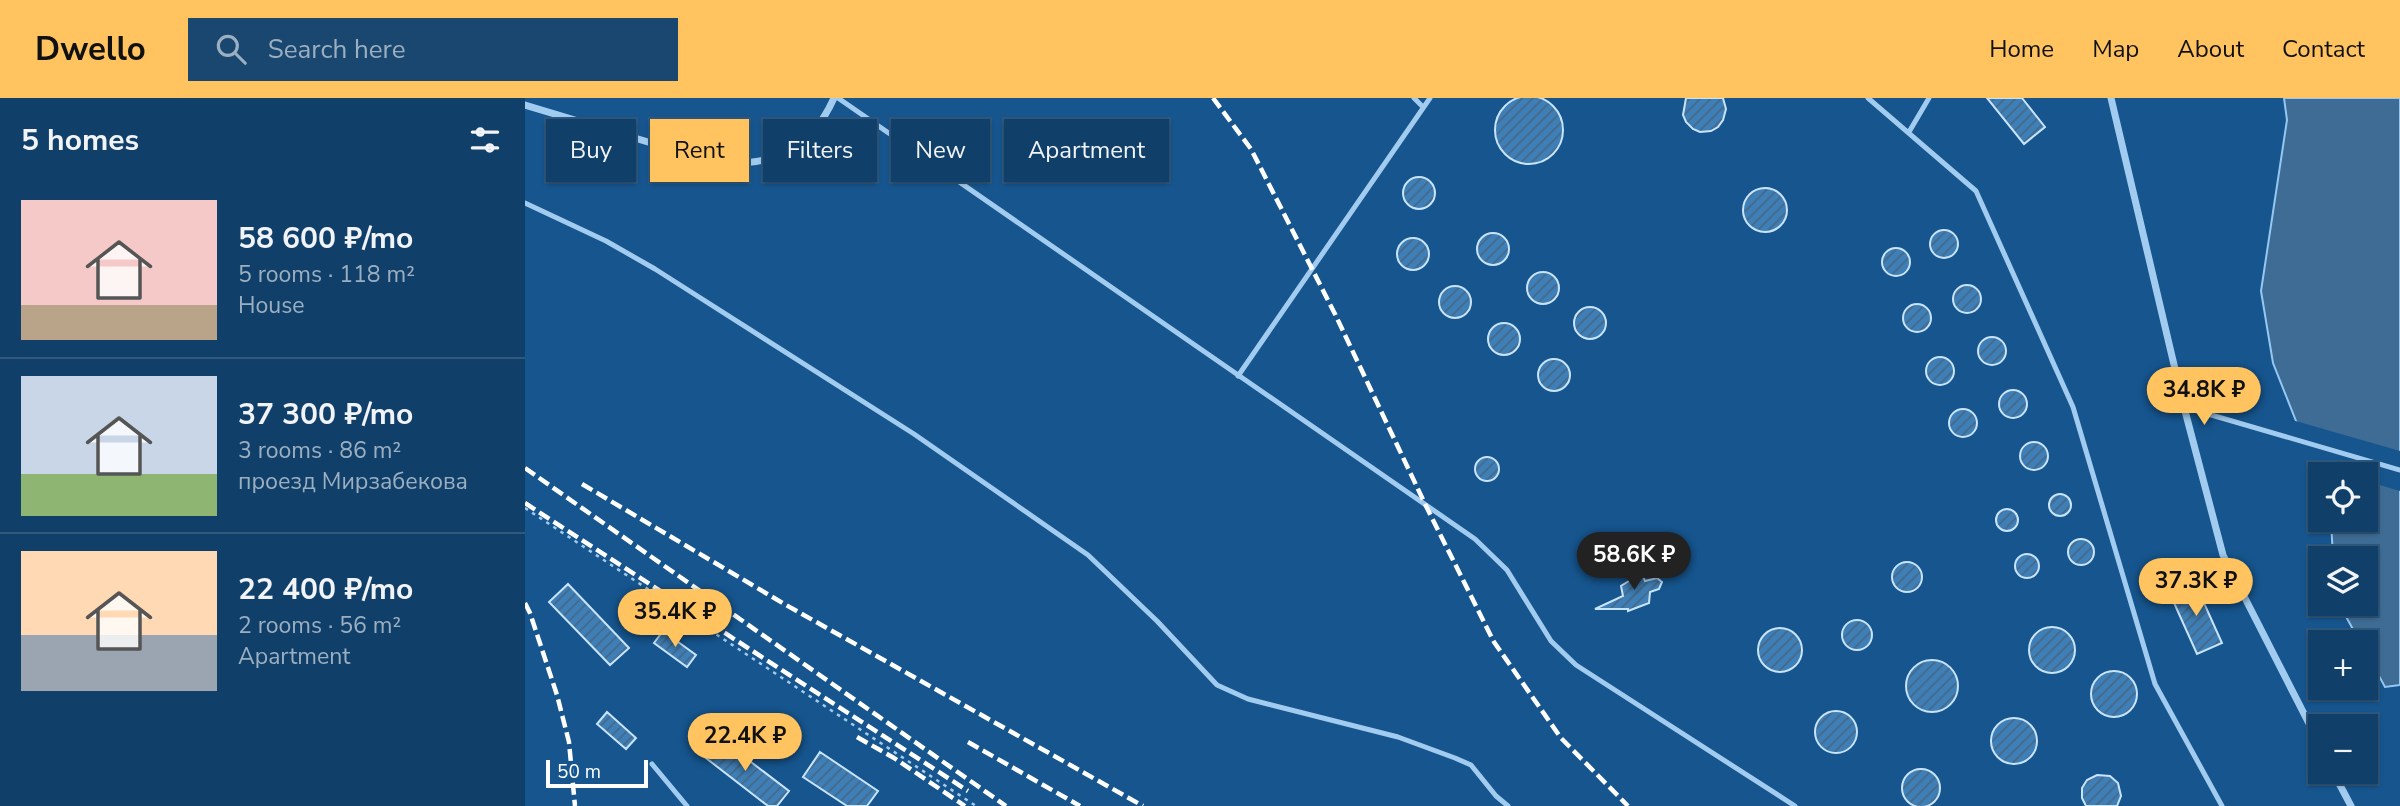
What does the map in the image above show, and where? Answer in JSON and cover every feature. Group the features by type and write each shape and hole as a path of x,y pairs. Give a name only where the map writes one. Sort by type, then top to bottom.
{"street":[{"path":"525,105 717,163 750,164 769,161 808,138 836,98"},
{"path":"2112,98 2184,407 2223,555 2308,722"},
{"path":"2339,784 2351,806"}],"lane":[{"path":"836,98 1475,539 1507,570 1551,641 1576,665 1795,806"},
{"path":"1415,98 1423,107"},
{"path":"1238,376 1430,98"},
{"path":"1868,98 1976,191 2073,407 2155,684 2222,806"},
{"path":"1909,132 1929,98"},
{"path":"525,203 606,241 666,276 914,434 1088,555 1157,621 1217,685 1248,699 1398,737 1455,758 1471,765 1496,796 1508,806"},
{"path":"2184,407 2400,470"},
{"path":"652,764 687,806"}],"path":[{"path":"525,509 976,806"}],"water":[{"path":"2284,98 2400,98 2400,685 2385,687 2378,674 2378,630 2353,630 2346,616 2378,616 2378,546 2332,546 2332,532 2378,532 2378,462 2308,462 2308,466 2296,421 2273,363 2261,291 2287,120"}],"pier":[{"path":"2292,420 2400,451 2400,491 2378,485 2378,462 2304,464"}],"building":[{"path":"1522,96 1536,96 1548,101 1558,111 1563,130 1558,149 1548,159 1536,164 1522,164 1510,159 1500,149 1495,137 1495,123 1500,111 1510,101"},
{"path":"1686,98 1723,98 1726,109 1718,127 1700,132 1693,129 1683,115"},
{"path":"1987,98 2022,98 2045,127 2024,144"},
{"path":"1419,177 1430,182 1435,193 1430,204 1419,209 1408,204 1403,193 1408,182"},
{"path":"1765,188 1780,195 1787,210 1780,225 1765,232 1750,225 1743,210 1750,195"},
{"path":"1944,230 1954,234 1958,244 1954,254 1944,258 1934,254 1930,244 1934,234"},
{"path":"1493,233 1504,238 1509,249 1504,260 1493,265 1482,260 1477,249 1482,238"},
{"path":"1413,238 1424,243 1429,254 1424,265 1413,270 1402,265 1397,254 1402,243"},
{"path":"1896,248 1906,252 1910,262 1906,272 1896,276 1886,272 1882,262 1886,252"},
{"path":"1543,272 1554,277 1559,288 1554,299 1543,304 1532,299 1527,288 1532,277"},
{"path":"1967,285 1977,289 1981,299 1977,309 1967,313 1957,309 1953,299 1957,289"},
{"path":"1455,286 1466,291 1471,302 1466,313 1455,318 1444,313 1439,302 1444,291"},
{"path":"1917,304 1927,308 1931,318 1927,328 1917,332 1907,328 1903,318 1907,308"},
{"path":"1590,307 1601,312 1606,323 1601,334 1590,339 1579,334 1574,323 1579,312"},
{"path":"1504,323 1515,328 1520,339 1515,350 1504,355 1493,350 1488,339 1493,328"},
{"path":"1992,337 2002,341 2006,351 2002,361 1992,365 1982,361 1978,351 1982,341"},
{"path":"1940,357 1950,361 1954,371 1950,381 1940,385 1930,381 1926,371 1930,361"},
{"path":"1554,359 1565,364 1570,375 1565,386 1554,391 1543,386 1538,375 1543,364"},
{"path":"2013,390 2023,394 2027,404 2023,414 2013,418 2003,414 1999,404 2003,394"},
{"path":"1963,409 1973,413 1977,423 1973,433 1963,437 1953,433 1949,423 1953,413"},
{"path":"2034,442 2044,446 2048,456 2044,466 2034,470 2024,466 2020,456 2024,446"},
{"path":"1487,457 1496,460 1499,469 1496,478 1487,481 1478,478 1475,469 1478,460"},
{"path":"2060,494 2068,497 2071,505 2068,513 2060,516 2052,513 2049,505 2052,497"},
{"path":"2007,509 2015,512 2018,520 2015,528 2007,531 1999,528 1996,520 1999,512"},
{"path":"2081,539 2090,543 2094,552 2090,561 2081,565 2072,561 2068,552 2072,543"},
{"path":"2027,554 2035,558 2039,566 2035,574 2027,578 2019,574 2015,566 2019,558"},
{"path":"1907,562 1918,566 1922,577 1918,588 1907,592 1896,588 1892,577 1896,566"},
{"path":"1632,565 1639,565 1645,581 1657,578 1662,582 1659,589 1650,592 1649,603 1628,611 1595,609 1623,596 1621,586 1632,579"},
{"path":"2195,583 2222,643 2197,654 2170,594"},
{"path":"568,584 629,648 610,665 549,602"},
{"path":"1857,620 1868,624 1872,635 1868,646 1857,650 1846,646 1842,635 1846,624"},
{"path":"2052,627 2068,634 2075,650 2068,666 2052,673 2036,666 2029,650 2036,634"},
{"path":"1780,628 1796,634 1802,650 1796,666 1780,672 1764,666 1758,650 1764,634"},
{"path":"663,631 696,655 687,667 654,643"},
{"path":"1932,660 1942,662 1950,668 1956,676 1956,696 1950,704 1942,710 1932,712 1922,710 1914,704 1908,696 1906,686 1908,676 1914,668 1922,662"},
{"path":"2114,671 2130,678 2137,694 2130,710 2114,717 2098,710 2091,694 2098,678"},
{"path":"1836,711 1851,717 1857,732 1851,747 1836,753 1821,747 1815,732 1821,717"},
{"path":"607,712 636,738 626,749 597,724"},
{"path":"2014,718 2030,725 2037,741 2030,757 2014,764 1998,757 1991,741 1998,725"},
{"path":"717,736 789,791 777,806 768,806 702,755"},
{"path":"820,752 878,791 867,806 847,806 803,777"},
{"path":"1921,769 1935,774 1940,788 1935,802 1921,807 1907,802 1902,788 1907,774"},
{"path":"2097,775 2110,776 2118,783 2121,796 2117,806 2086,806 2082,798 2082,788 2087,780"}],"railway":[{"path":"1213,98 1251,149 1335,314 1494,642 1561,738 1628,806"},
{"path":"525,468 1006,806"},
{"path":"582,484 786,605 1143,806"},
{"path":"525,503 968,791"},
{"path":"525,603 557,695 569,742 575,806"},
{"path":"857,737 894,758 965,806"},
{"path":"968,742 1080,806"}]}
